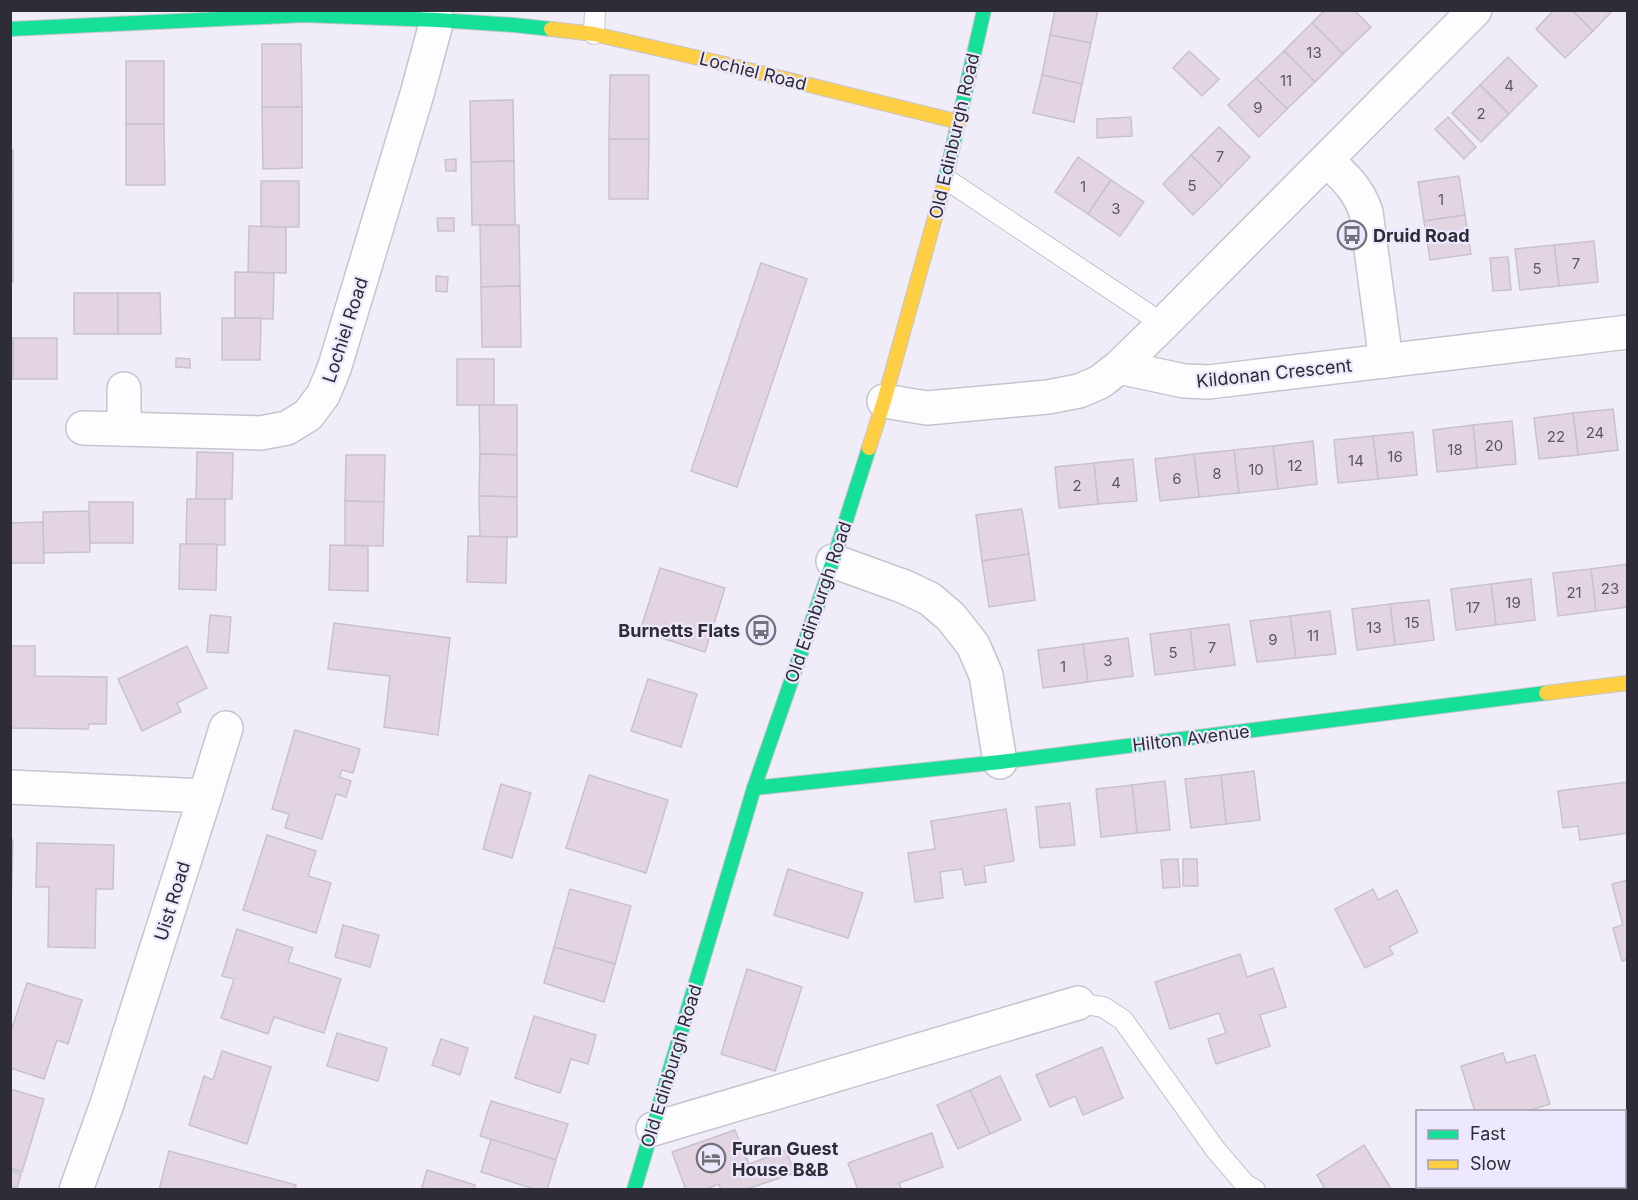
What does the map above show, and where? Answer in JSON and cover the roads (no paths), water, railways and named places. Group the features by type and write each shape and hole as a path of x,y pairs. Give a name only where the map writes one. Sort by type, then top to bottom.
{"street":[{"name":"Old Edinburgh Road","path":"634,1190 754,788 833,561 884,401 946,179 984,10"},
{"path":"884,401 927,408 1048,397 1079,391 1100,382 1119,367 1475,10"},
{"name":"Lochiel Road","path":"10,29 304,13 514,25 594,34 723,63 959,122"},
{"name":"Lochiel Road","path":"83,428 261,433 287,428 308,415 323,394 334,369 397,163 437,20"},
{"path":"1327,160 1350,182 1360,196 1366,212 1386,361"},
{"name":"Kildonan Crescent","path":"1119,367 1184,381 1209,382 1628,332"},
{"path":"123,429 124,389"},
{"path":"833,561 922,595 951,617 973,645 986,675 1000,762"},
{"name":"Hilton Avenue","path":"754,788 1000,762 1628,683"},
{"name":"Uist Road","path":"76,1190 107,1104 226,728"},
{"path":"10,787 205,796"},
{"path":"653,1128 1078,1003"}],"lane":[{"path":"594,34 596,10"},
{"path":"946,179 1162,324"},
{"path":"1078,1003 1103,1007 1123,1020 1215,1149 1245,1184 1255,1190"}],"place":[{"name":"Druid Road","path":"1352,235"},
{"name":"Burnetts Flats","path":"761,630"},
{"name":"Furan Guest House B&B","path":"711,1158"}]}
